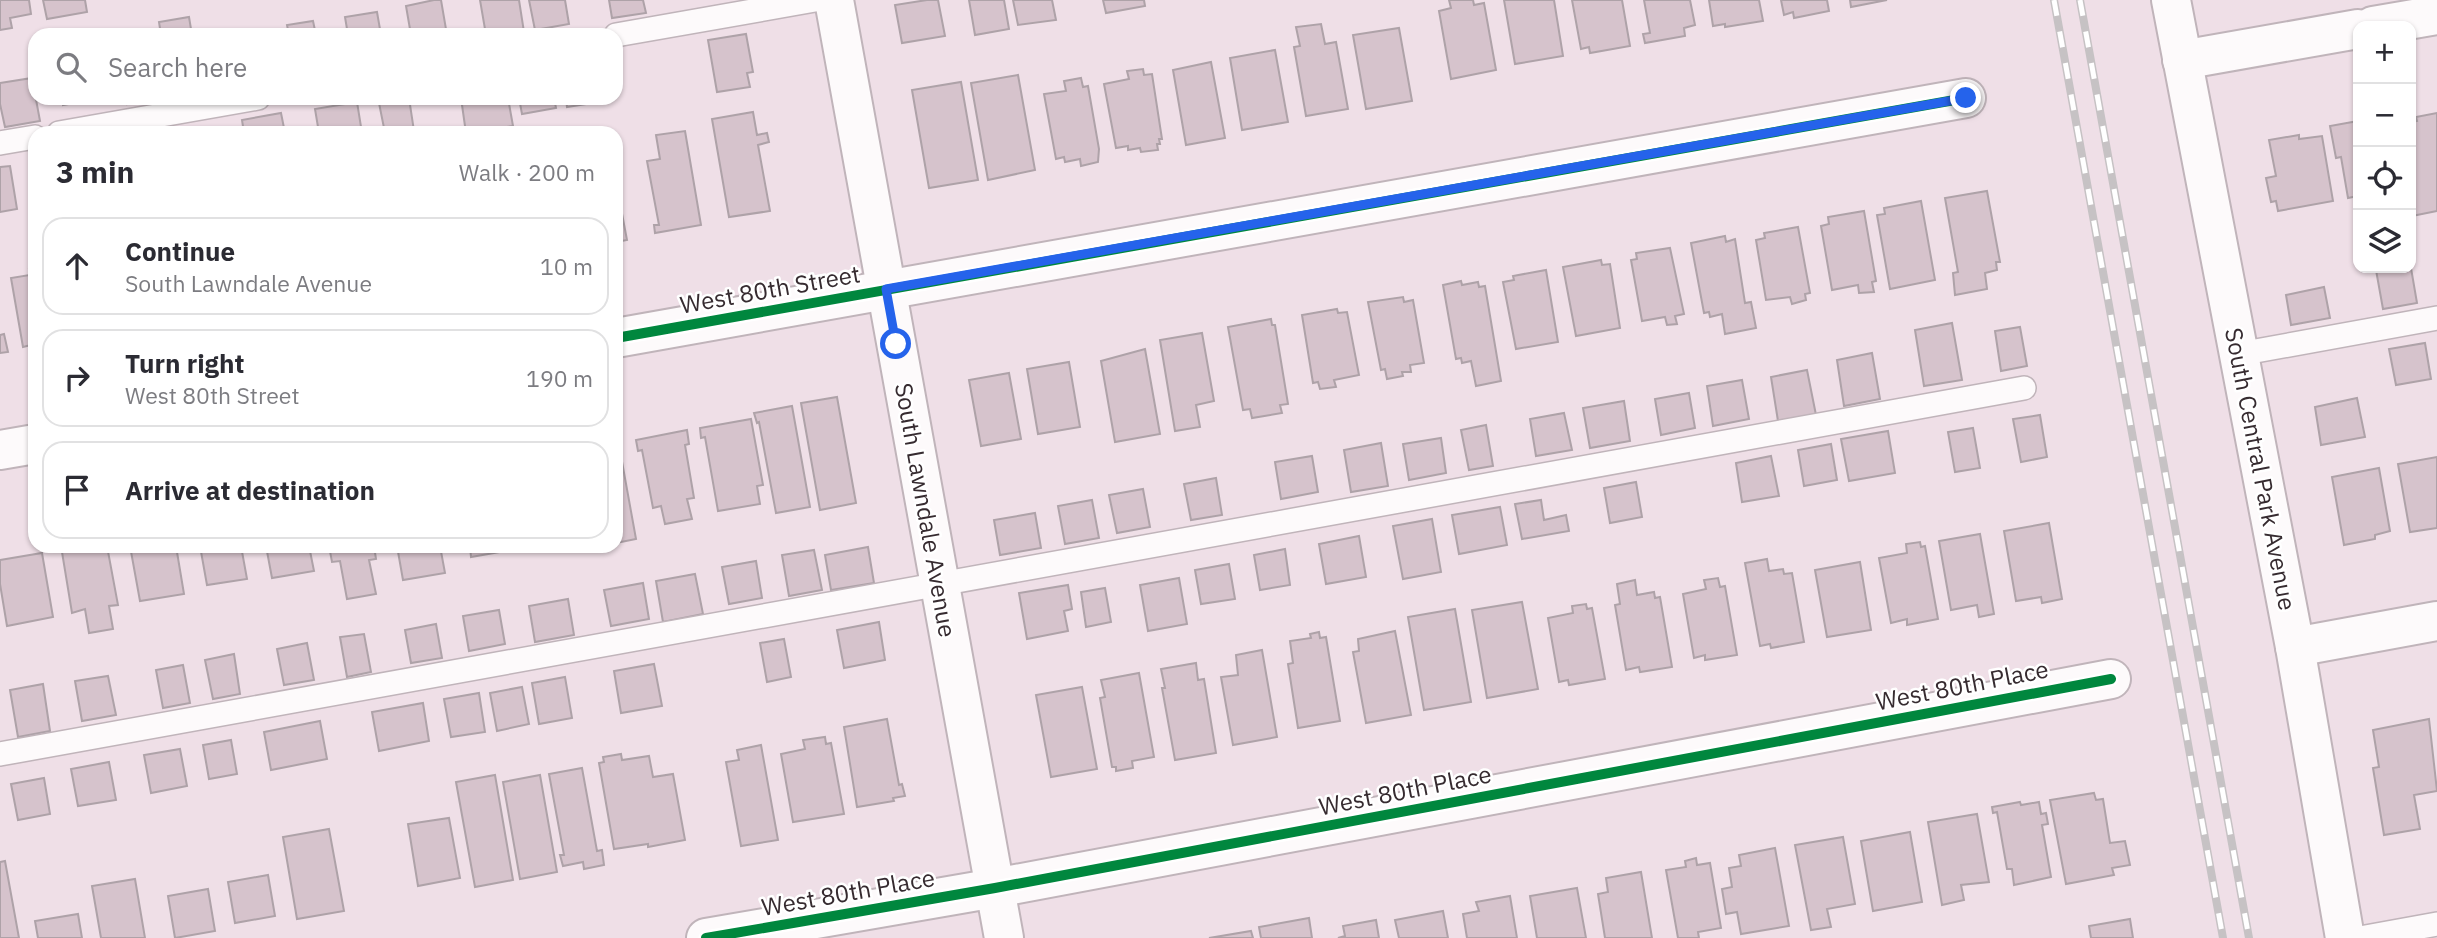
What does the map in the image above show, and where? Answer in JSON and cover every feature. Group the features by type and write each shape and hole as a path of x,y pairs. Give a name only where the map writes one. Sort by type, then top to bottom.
{"street":[{"name":"South Lawndale Avenue","path":"834,0 1004,938"},
{"name":"South Central Park Avenue","path":"2171,0 2295,647 2346,938"},
{"path":"2402,21 2437,15"},
{"path":"2182,60 2353,30"},
{"name":"West 80th Street","path":"623,337 1966,98"},
{"path":"0,450 28,445"},
{"path":"2295,647 2437,621"},
{"name":"West 80th Place","path":"706,938 995,888 2111,679"}],"lane":[{"path":"623,34 815,0"},
{"path":"99,126 218,105"},
{"path":"0,143 28,138"},
{"path":"2239,354 2437,318"},
{"path":"0,754 2024,388"},
{"path":"2360,938 2437,924"}],"building":[{"path":"0,0 29,0 31,14 10,18 12,28 0,30"},
{"path":"43,0 85,0 87,12 47,19"},
{"path":"441,0 446,28 410,28 406,6"},
{"path":"480,0 519,0 523,28 485,28"},
{"path":"529,0 565,0 569,24 535,28"},
{"path":"609,0 643,0 646,13 612,18"},
{"path":"938,0 945,36 902,43 895,5"},
{"path":"969,0 1004,0 1009,29 975,35"},
{"path":"1013,0 1052,0 1056,20 1018,25"},
{"path":"1103,0 1144,0 1145,6 1106,13"},
{"path":"1449,0 1473,0 1474,5 1484,3 1496,70 1451,79 1439,11 1451,8"},
{"path":"1504,0 1554,0 1563,56 1515,64"},
{"path":"1572,0 1622,0 1630,46 1590,53 1589,47 1581,49"},
{"path":"1644,0 1690,0 1695,25 1684,28 1685,36 1645,43 1643,34 1650,33"},
{"path":"1709,0 1759,0 1763,21 1725,27 1725,24 1713,26"},
{"path":"1781,0 1827,0 1829,11 1794,18 1793,12 1784,15"},
{"path":"1850,0 1887,0 1851,7"},
{"path":"377,12 380,28 347,28 345,17"},
{"path":"189,17 191,28 160,28 159,22"},
{"path":"313,21 314,28 288,28 287,25"},
{"path":"1321,24 1325,44 1336,42 1348,109 1306,116 1294,47 1300,46 1296,27"},
{"path":"1399,28 1412,101 1366,109 1353,35"},
{"path":"746,34 753,72 747,73 750,87 717,92 708,40"},
{"path":"1275,50 1288,122 1242,130 1230,58"},
{"path":"1211,62 1225,138 1186,145 1173,70"},
{"path":"1143,69 1144,75 1152,74 1162,139 1159,139 1160,144 1157,144 1158,150 1141,152 1140,148 1128,150 1128,146 1116,148 1104,84 1129,79 1127,71"},
{"path":"1018,75 1035,170 988,180 971,83"},
{"path":"1081,78 1083,87 1088,86 1099,149 1098,162 1081,166 1080,159 1065,162 1064,157 1056,159 1044,94 1066,91 1064,81"},
{"path":"28,79 28,105 37,105 40,121 5,127 0,104 0,83"},
{"path":"961,82 978,180 929,188 912,90"},
{"path":"357,105 361,126 318,126 315,109"},
{"path":"379,105 410,105 413,126 384,126"},
{"path":"462,105 509,105 513,126 465,126"},
{"path":"520,105 555,105 556,108 522,114"},
{"path":"753,112 757,135 767,133 769,142 758,145 770,211 729,217 712,119"},
{"path":"281,113 284,126 243,126 242,120"},
{"path":"2437,113 2437,211 2416,215 2417,121 2416,117"},
{"path":"2353,122 2353,197 2348,198 2341,157 2336,158 2330,126"},
{"path":"685,131 701,225 655,233 654,225 659,225 647,161 660,159 656,135"},
{"path":"2299,135 2299,139 2322,136 2333,201 2278,211 2276,201 2271,202 2266,178 2276,176 2269,140"},
{"path":"10,166 17,209 0,212 0,167"},
{"path":"1987,191 2000,262 1996,262 1997,270 1985,273 1987,289 1955,295 1953,273 1958,272 1945,198"},
{"path":"1921,201 1935,280 1890,289 1877,215 1885,214 1884,208"},
{"path":"1864,211 1876,281 1872,282 1874,292 1859,293 1858,285 1832,290 1821,226 1829,224 1828,217"},
{"path":"623,219 627,240 623,241"},
{"path":"1798,227 1810,293 1805,294 1806,300 1792,304 1790,297 1766,300 1756,240 1765,238 1764,233"},
{"path":"1725,236 1726,242 1735,239 1745,303 1751,302 1756,328 1725,334 1722,314 1710,317 1709,312 1704,313 1691,243"},
{"path":"1670,248 1684,314 1675,316 1677,324 1667,325 1665,317 1642,321 1631,260 1637,259 1636,253"},
{"path":"1601,260 1602,265 1610,264 1620,328 1576,336 1563,267"},
{"path":"1546,270 1558,342 1516,349 1503,282 1514,280 1513,276"},
{"path":"2377,273 2412,273 2417,303 2383,309"},
{"path":"28,275 28,346 23,347 11,278"},
{"path":"1461,281 1462,285 1478,282 1479,287 1485,286 1501,381 1476,386 1471,361 1462,363 1461,358 1456,359 1443,285"},
{"path":"2324,287 2330,318 2291,325 2286,295"},
{"path":"1403,297 1404,302 1413,300 1424,363 1410,365 1411,372 1402,372 1403,376 1387,379 1385,369 1381,370 1368,302"},
{"path":"1337,309 1338,313 1347,312 1359,375 1334,380 1336,387 1320,389 1318,382 1313,383 1302,315"},
{"path":"1271,319 1272,325 1275,325 1288,404 1280,405 1282,413 1252,418 1250,409 1243,410 1228,327"},
{"path":"1952,323 1962,380 1924,386 1915,330"},
{"path":"2020,327 2027,366 2001,371 1995,331"},
{"path":"1202,333 1214,401 1196,405 1200,427 1175,431 1160,340"},
{"path":"4,334 8,352 0,353 0,335"},
{"path":"2425,343 2431,379 2396,385 2389,349"},
{"path":"1145,349 1160,434 1115,442 1101,361"},
{"path":"1872,353 1880,399 1844,406 1837,360"},
{"path":"1069,362 1080,427 1038,434 1027,369"},
{"path":"1807,370 1816,415 1778,421 1771,377"},
{"path":"1009,373 1021,439 981,446 969,380"},
{"path":"1742,380 1749,419 1713,426 1707,386"},
{"path":"1689,393 1695,428 1661,435 1655,399"},
{"path":"837,397 856,503 820,510 801,403"},
{"path":"2357,398 2365,437 2321,445 2315,407"},
{"path":"1624,401 1630,441 1590,448 1583,408"},
{"path":"792,406 810,507 776,513 759,422 757,423 754,413"},
{"path":"1564,413 1572,450 1536,456 1530,419"},
{"path":"2040,415 2047,457 2021,462 2013,419"},
{"path":"751,419 763,485 757,486 760,504 718,511 705,437 701,438 700,428"},
{"path":"1486,425 1493,466 1469,470 1461,430"},
{"path":"1973,428 1980,468 1955,472 1948,432"},
{"path":"687,430 689,444 685,445 694,498 687,499 692,519 665,524 661,506 653,508 642,450 638,451 636,440"},
{"path":"1888,431 1895,473 1849,481 1841,439"},
{"path":"1441,438 1446,473 1409,480 1403,444"},
{"path":"1381,443 1388,486 1351,492 1344,450"},
{"path":"1831,444 1837,480 1804,486 1798,450"},
{"path":"1312,456 1318,492 1281,499 1275,462"},
{"path":"1771,456 1779,496 1742,502 1736,463"},
{"path":"2437,457 2437,528 2410,532 2398,464"},
{"path":"623,467 636,539 623,542"},
{"path":"2379,468 2390,531 2375,535 2375,539 2344,545 2332,477"},
{"path":"1216,478 1222,515 1191,520 1184,484"},
{"path":"1636,482 1642,517 1610,523 1604,488"},
{"path":"1143,489 1150,527 1117,533 1109,495"},
{"path":"1092,500 1099,538 1065,544 1058,506"},
{"path":"1541,500 1544,520 1566,515 1569,531 1522,539 1515,504"},
{"path":"1500,507 1507,545 1459,554 1452,515"},
{"path":"1035,513 1041,548 1000,555 994,520"},
{"path":"1432,519 1441,572 1403,579 1393,526"},
{"path":"2049,523 2062,599 2042,603 2041,597 2016,601 2004,531"},
{"path":"1980,534 1994,614 1979,617 1977,605 1951,610 1939,541"},
{"path":"1359,536 1366,577 1326,584 1319,544"},
{"path":"1920,542 1921,547 1925,546 1938,619 1907,625 1907,619 1891,623 1879,558 1907,553 1906,544"},
{"path":"868,547 874,583 831,590 825,555"},
{"path":"1285,549 1290,585 1260,590 1254,555"},
{"path":"814,550 822,590 789,596 782,555"},
{"path":"42,553 53,617 7,626 0,584 0,560"},
{"path":"62,553 108,553 118,605 109,606 113,629 89,633 85,609 72,613"},
{"path":"131,553 177,553 184,594 140,601"},
{"path":"201,553 242,553 247,579 207,585"},
{"path":"267,553 310,553 314,571 272,578"},
{"path":"330,553 375,553 376,559 369,560 376,594 347,599 340,561 332,562"},
{"path":"398,553 441,553 445,573 403,580"},
{"path":"471,553 494,553 471,557"},
{"path":"1767,559 1769,571 1783,569 1784,574 1792,573 1804,642 1771,648 1770,644 1760,646 1745,563"},
{"path":"756,561 762,598 729,604 722,567"},
{"path":"1860,562 1871,630 1827,637 1815,570"},
{"path":"1229,564 1235,599 1201,604 1195,570"},
{"path":"695,574 703,614 663,622 656,581"},
{"path":"1179,578 1187,624 1148,631 1140,585"},
{"path":"1718,578 1720,587 1725,586 1737,655 1705,660 1705,655 1694,658 1683,594 1706,589 1704,580"},
{"path":"1635,580 1637,595 1654,592 1655,598 1660,597 1672,667 1640,672 1639,667 1626,670 1615,605 1620,604 1617,584"},
{"path":"643,583 649,619 611,626 604,590"},
{"path":"1068,585 1072,609 1064,611 1068,631 1027,639 1019,593"},
{"path":"1105,588 1111,622 1086,627 1081,592"},
{"path":"568,599 574,635 535,642 529,606"},
{"path":"1522,602 1538,689 1487,698 1472,610"},
{"path":"1586,604 1587,609 1592,608 1605,679 1569,685 1568,680 1559,682 1548,618 1573,613 1572,606"},
{"path":"1455,609 1471,702 1424,710 1408,617"},
{"path":"499,610 505,644 469,651 463,616"},
{"path":"879,622 885,660 844,668 837,630"},
{"path":"436,624 442,658 411,663 405,630"},
{"path":"1395,631 1411,715 1366,723 1353,652 1359,651 1358,639"},
{"path":"1319,632 1320,638 1326,637 1340,721 1298,728 1288,664 1293,663 1290,641 1311,638 1310,634"},
{"path":"364,634 371,672 347,677 340,637"},
{"path":"784,639 791,677 767,682 760,643"},
{"path":"307,643 314,680 284,685 277,649"},
{"path":"1262,650 1277,737 1233,745 1221,677 1238,675 1236,655"},
{"path":"234,654 240,694 213,699 205,660"},
{"path":"1196,663 1198,680 1204,679 1216,753 1175,760 1161,669"},
{"path":"654,664 662,706 621,713 614,671"},
{"path":"183,665 190,703 163,708 156,670"},
{"path":"1139,673 1154,757 1132,761 1133,768 1116,771 1116,767 1112,767 1100,698 1105,697 1101,680"},
{"path":"108,676 116,715 82,721 75,681"},
{"path":"565,677 572,718 539,724 532,683"},
{"path":"43,684 50,731 18,737 10,690"},
{"path":"522,687 529,724 497,731 490,693"},
{"path":"1082,687 1097,769 1051,777 1036,695"},
{"path":"479,693 485,732 451,737 444,699"},
{"path":"423,703 429,741 379,751 372,712"},
{"path":"887,719 899,785 902,784 905,796 893,798 894,801 857,807 844,727"},
{"path":"2429,719 2437,791 2414,795 2420,829 2384,835 2373,768 2379,767 2373,730"},
{"path":"320,721 327,759 271,770 264,732"},
{"path":"825,737 826,744 831,743 844,814 793,822 781,754 805,749 803,740"},
{"path":"231,740 237,774 209,779 203,745"},
{"path":"761,745 778,840 741,846 726,762 739,760 737,750"},
{"path":"180,749 187,786 151,793 144,755"},
{"path":"621,754 622,760 649,756 653,777 673,774 685,840 648,847 648,844 614,849 599,763 604,762 603,757"},
{"path":"109,762 116,800 78,806 71,769"},
{"path":"582,768 597,851 602,850 604,865 584,869 583,862 563,866 560,855 564,855 549,774"},
{"path":"495,775 513,880 475,887 456,782"},
{"path":"540,775 557,872 520,879 503,782"},
{"path":"44,778 50,814 18,820 11,784"},
{"path":"2094,793 2096,800 2103,799 2110,843 2125,841 2130,865 2112,868 2114,875 2066,884 2050,800"},
{"path":"2020,802 2021,805 2039,802 2041,814 2046,813 2048,824 2042,825 2051,877 2014,885 2012,869 2007,869 1997,812 1993,813 1992,807"},
{"path":"1977,814 1989,882 1961,885 1964,900 1942,905 1928,822"},
{"path":"449,818 460,878 418,886 408,824"},
{"path":"329,829 344,911 297,919 283,837"},
{"path":"1910,832 1922,902 1873,911 1861,841"},
{"path":"1843,837 1855,904 1827,909 1831,927 1811,930 1795,845"},
{"path":"1775,848 1789,926 1741,934 1737,912 1726,914 1722,889 1732,887 1729,868 1741,866 1739,855"},
{"path":"1696,858 1697,865 1710,863 1721,928 1698,932 1699,938 1678,938 1666,870 1686,867 1685,861"},
{"path":"5,861 19,938 0,938 0,862"},
{"path":"1641,872 1652,938 1605,938 1598,894 1608,892 1606,878"},
{"path":"268,875 275,916 235,923 228,882"},
{"path":"135,879 145,938 101,938 92,886"},
{"path":"1577,888 1586,938 1537,938 1530,896"},
{"path":"208,889 215,931 175,938 168,896"},
{"path":"1510,896 1517,938 1467,938 1463,914 1479,911 1476,902"},
{"path":"1443,911 1448,938 1399,938 1395,920"},
{"path":"78,914 82,938 38,938 35,921"},
{"path":"1309,918 1312,938 1261,938 1259,927"},
{"path":"2130,919 2133,938 2091,938 2089,926"},
{"path":"1376,920 1379,938 1338,938 1345,936 1343,926"},
{"path":"1251,931 1253,938 1209,938"}],"railway":[{"path":"2054,0 2223,938"},
{"path":"2080,0 2249,938"}],"cycle path":[{"path":"623,337 1966,98"},
{"path":"706,938 995,888 2111,679"}],"route":[{"path":"896,344 886,289 1966,98"}]}
